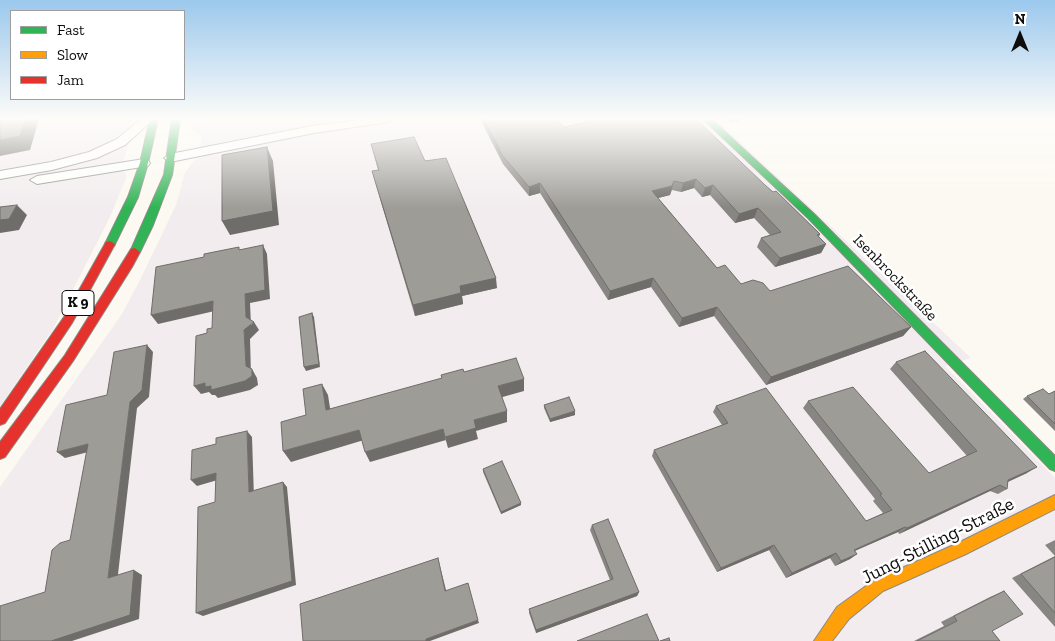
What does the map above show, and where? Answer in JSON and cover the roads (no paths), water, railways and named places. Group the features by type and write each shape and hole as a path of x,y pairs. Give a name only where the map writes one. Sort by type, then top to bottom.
{"main road":[{"name":"K 9","path":"0,453 68,358 127,267 161,194 157,149"},
{"name":"K 9","path":"0,419 44,358 98,268 126,212 162,149"},
{"name":"Isenbrockstraße","path":"739,149 811,216 1055,465"},
{"name":"Jung-Stilling-Straße","path":"822,641 843,614 878,586 961,549 1055,502"}],"street":[{"path":"0,175 52,166 108,149"},
{"path":"0,185 208,149"},
{"path":"52,166 58,168 158,157"}]}
